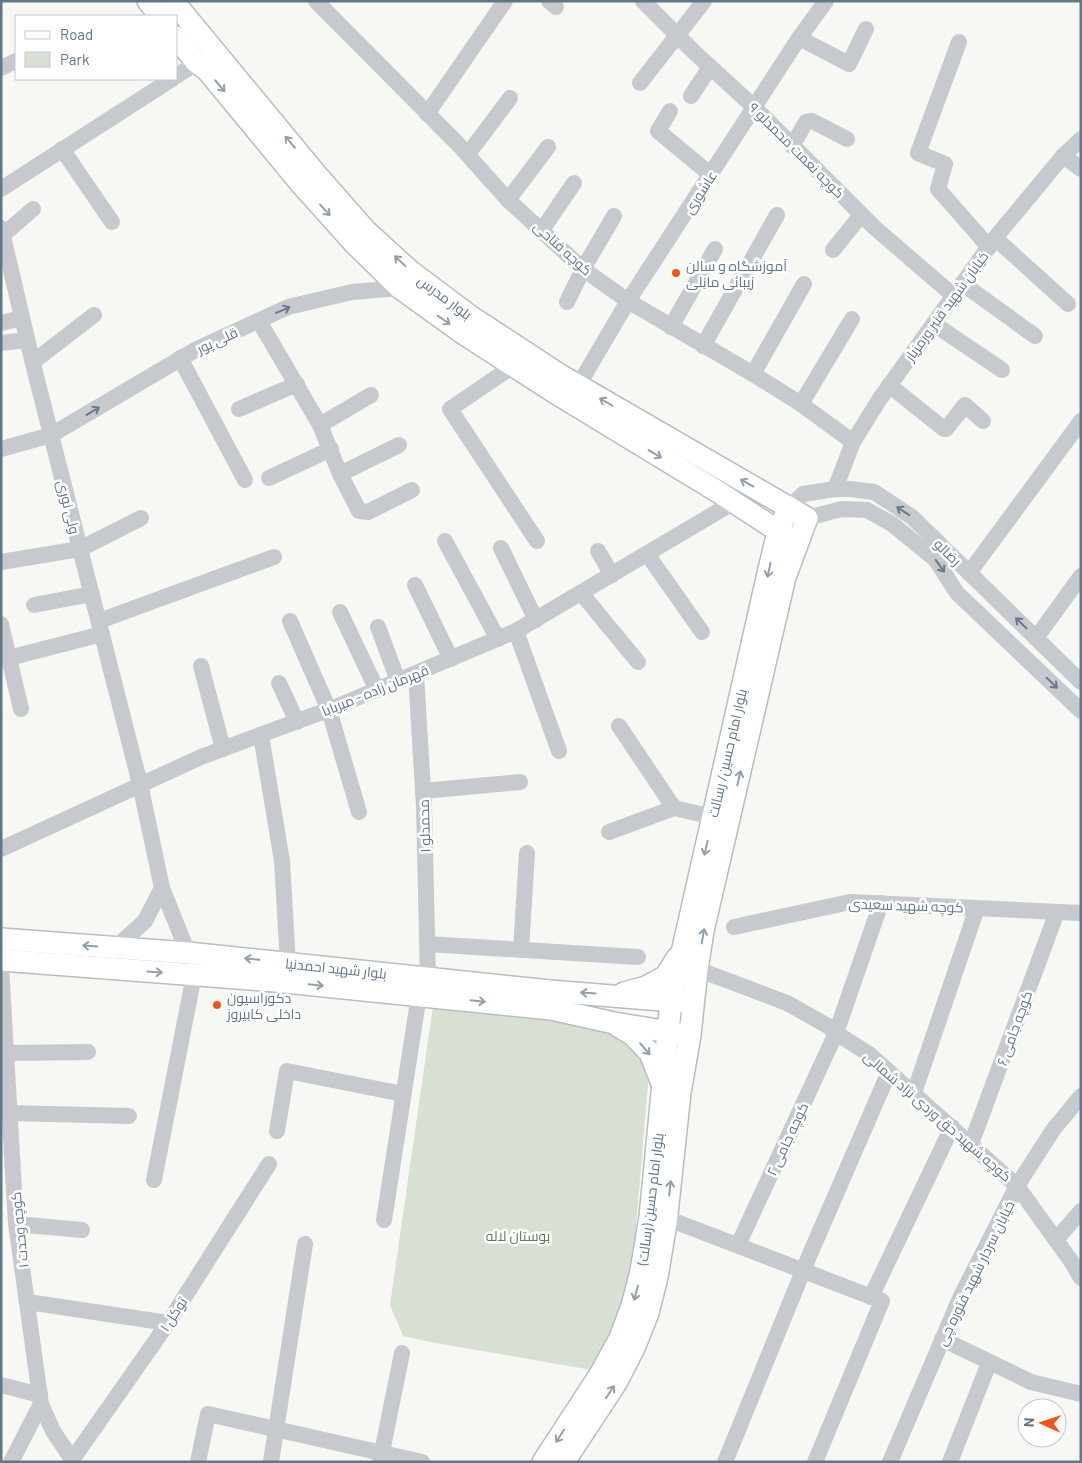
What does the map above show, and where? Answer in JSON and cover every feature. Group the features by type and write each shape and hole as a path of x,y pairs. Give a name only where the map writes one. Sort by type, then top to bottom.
{"main road":[{"path":"148,1 159,15"},
{"name":"بلوار مدرس","path":"173,1 366,231 410,271 470,316 519,359 578,386 808,518"},
{"name":"بلوار مدرس","path":"178,39 197,62 207,70 302,185 354,242 400,288 519,359 778,532 797,542"},
{"name":"بلوار امام حسین/ رسالت","path":"671,1001 768,569 778,532 789,507"},
{"name":"بلوار امام حسین/ رسالت","path":"693,1002 703,931 783,586 797,542 808,518"},
{"name":"بلوار شهید احمدنیا","path":"1,939 188,953 288,963 551,1008 614,1023 690,1035"},
{"path":"615,995 646,987 666,976 681,951"},
{"name":"بلوار شهید احمدنیا","path":"1,960 275,981 550,991 693,1002"},
{"name":"بلوار امام حسین (رسالت)","path":"543,1462 601,1373 620,1338 642,1271 650,1217 671,1001"},
{"name":"بلوار امام حسین (رسالت)","path":"564,1462 616,1383 634,1348 648,1313 657,1277 666,1218 680,1093 690,1035 693,1002"},
{"path":"614,1023 633,1035 650,1053 662,1086"}],"street":[{"path":"427,114 505,1"},
{"name":"کوچه نعمت محمدلو ۹","path":"643,1 754,107 875,228 958,290 1035,336"},
{"path":"640,83 704,1"},
{"name":"عاشوری","path":"578,386 628,301 799,38 826,1"},
{"name":"کوچه فتاحی","path":"324,4 427,114 468,154 508,200 583,269 628,301 801,404 853,442"},
{"path":"799,38 849,64 866,29"},
{"path":"959,42 918,153 946,164 938,189 992,243 1068,304"},
{"path":"1,68 15,61"},
{"path":"178,75 197,62"},
{"path":"691,96 710,67"},
{"path":"1,189 170,80"},
{"path":"468,154 510,98"},
{"path":"670,111 658,131 711,175"},
{"path":"792,146 809,120 847,139"},
{"name":"خیابان شهید قنبر ورمزیار","path":"835,489 853,442 889,385 992,243 1063,156 1081,139"},
{"path":"508,200 548,147"},
{"path":"62,149 112,222"},
{"path":"1063,156 1081,169"},
{"path":"542,230 574,183"},
{"path":"2,231 33,209"},
{"path":"703,346 777,215"},
{"path":"833,250 861,215"},
{"path":"567,302 583,269 614,216"},
{"name":"ولی نوری","path":"2,231 27,340 140,784 162,888 188,953"},
{"path":"671,327 715,249"},
{"path":"753,374 804,284"},
{"name":"قلی پور","path":"1,449 51,435 180,358 288,307 352,292 400,288"},
{"path":"33,362 94,315"},
{"path":"1,323 22,318"},
{"path":"801,404 852,319"},
{"path":"259,321 320,426 340,474 359,511 368,512 412,490"},
{"path":"934,324 1002,370"},
{"path":"1,343 27,340"},
{"path":"180,358 245,480"},
{"path":"519,359 450,409 537,541"},
{"path":"239,409 297,384"},
{"path":"889,385 944,430 965,405 983,421"},
{"path":"320,426 371,395"},
{"path":"970,573 1081,421"},
{"path":"340,474 399,445"},
{"path":"269,478 331,449"},
{"name":"رضالو","path":"789,507 803,494 835,489 874,492 912,517 1036,638 1078,673"},
{"name":"قهرمان زاده - میربابا","path":"1,849 140,784 223,749 329,710 516,632 734,502"},
{"name":"رضالو","path":"808,518 842,509 867,510 892,524 935,559 957,593 1081,711"},
{"path":"1,562 80,549 142,518"},
{"path":"445,541 498,639"},
{"path":"501,548 536,620"},
{"path":"598,551 612,574"},
{"path":"648,554 702,632"},
{"path":"5,659 100,628 274,557"},
{"path":"1036,638 1081,576"},
{"path":"415,585 451,659"},
{"path":"581,593 638,662"},
{"path":"34,605 92,594"},
{"path":"340,612 377,690"},
{"path":"290,621 329,710 358,812"},
{"path":"1,624 5,659 21,709"},
{"path":"378,627 398,681"},
{"path":"516,632 559,751"},
{"path":"201,666 223,749"},
{"name":"محمدلو ۱","path":"384,1220 403,1094 423,987 427,944 423,790 416,674"},
{"path":"280,683 296,722"},
{"path":"619,726 674,808"},
{"path":"261,735 282,861 288,963"},
{"path":"423,790 520,782"},
{"path":"609,832 674,808 713,817"},
{"path":"521,950 527,853"},
{"path":"114,948 145,921 162,888"},
{"name":"کوچه شهید سعیدی","path":"734,927 850,902 1081,913"},
{"name":"کوچه جامی ۲","path":"738,1245 836,1034 881,903"},
{"path":"914,1093 976,908"},
{"name":"کوچه جامی ۶","path":"971,1144 1057,912"},
{"path":"427,944 638,956"},
{"name":"کوچه وحدت ۱","path":"1,966 10,1113 8,1199 16,1224 40,1399 53,1432 73,1461"},
{"name":"کوچه شهید حق وردی نژاد شمالی","path":"697,969 787,1004 828,1026 836,1034 869,1054 1017,1186 1079,1271"},
{"path":"154,1180 194,975"},
{"path":"6,1053 88,1052"},
{"path":"277,1131 287,1071 403,1094"},
{"path":"725,1462 803,1270 889,1072"},
{"name":"خیابان سردار شهید فتوره چی","path":"890,1462 961,1296 1017,1186 1053,1130 1081,1096"},
{"path":"10,1113 129,1116"},
{"path":"871,1297 952,1127"},
{"name":"توکل ۱","path":"73,1461 168,1323 269,1164"},
{"path":"1056,1240 1081,1211"},
{"path":"666,1218 882,1301 815,1462"},
{"path":"16,1224 82,1230"},
{"path":"271,1462 305,1244"},
{"path":"28,1302 168,1323"},
{"path":"942,1339 1031,1382 1081,1394"},
{"path":"381,1457 402,1353"},
{"path":"950,1462 989,1363"},
{"path":"1,1385 40,1399 11,1462"},
{"path":"198,1462 208,1414 276,1429 381,1457 422,1462"}],"green space":[{"name":"بوستان لاله","path":"433,1006 579,1019 599,1027 625,1042 649,1071 633,1262 625,1300 612,1333 592,1370 403,1336 390,1305"}],"place":[{"name":"آموزشگاه و سالن زیبائی مانِلی","path":"676,273"},
{"name":"دکوراسیون داخلی کابیروز","path":"217,1005"}]}
